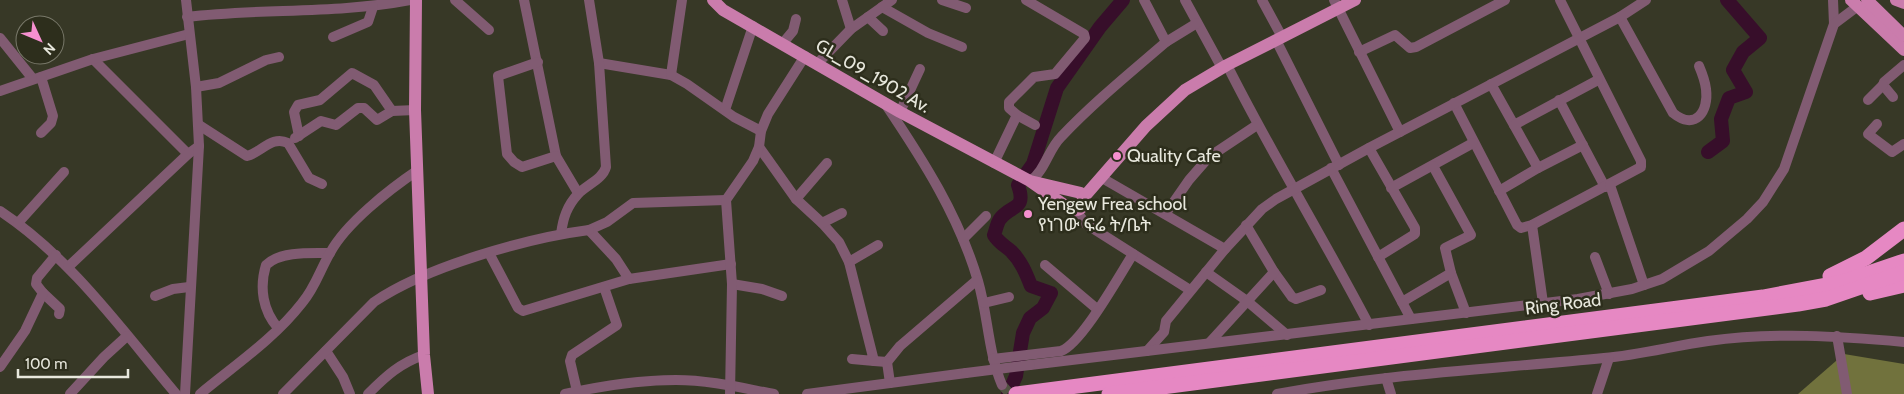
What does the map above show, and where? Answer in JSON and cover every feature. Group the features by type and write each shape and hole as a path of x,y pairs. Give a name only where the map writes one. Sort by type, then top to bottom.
{"highway":[{"path":"1792,290 1854,265 1904,229"},
{"name":"Ring Road","path":"1224,373 1763,297 1842,282 1904,261"},
{"name":"Ring Road","path":"1224,373 1745,312 1826,299 1904,272"},
{"path":"1826,299 1847,298 1904,285"},
{"path":"1016,394 1224,373"},
{"path":"1109,394 1224,373"}],"main road":[{"path":"416,0 415,110 424,355 428,394"},
{"name":"GL_09_1902 Av.","path":"713,0 723,10 818,63 885,104 1025,178"},
{"path":"1079,194 1102,178 1159,113 1185,90 1336,4 1355,0"},
{"path":"1896,0 1904,3"},
{"path":"1861,1 1904,36"},
{"path":"1861,1 1904,50"},
{"path":"1025,178 1079,194 1085,203 1082,209 1072,209 1025,178"}],"street":[{"path":"185,394 188,359 189,287 199,146 196,87 186,0"},
{"path":"187,17 310,4 373,7 410,0"},
{"path":"455,0 489,30"},
{"path":"524,0 556,156 578,193"},
{"path":"561,234 565,212 578,193 606,170 599,63 590,0"},
{"path":"671,75 682,0"},
{"path":"842,0 851,29"},
{"path":"818,63 851,29 892,0"},
{"path":"942,0 966,8"},
{"path":"1026,0 1061,18 1085,36 1054,74 1034,77 1009,102 1009,108 1035,125"},
{"path":"1144,0 1166,42"},
{"path":"1185,0 1332,256 1369,325"},
{"path":"1262,0 1335,167 1378,257 1411,319"},
{"path":"1358,52 1395,35 1410,48 1416,47 1505,0"},
{"path":"1454,103 1517,225 1521,228 1532,225 1638,170 1642,165 1598,80 1560,0"},
{"path":"1148,351 1164,332 1166,321 1190,290 1225,248 1262,209 1293,188 1620,17 1646,0"},
{"path":"806,394 1210,342 1287,335 1543,303 1608,294 1662,279 1710,251 1748,218 1763,202 1784,169 1834,24 1833,0"},
{"path":"1834,24 1861,1"},
{"path":"1336,4 1358,52 1400,132"},
{"path":"333,37 368,22 373,7"},
{"path":"882,7 928,33 962,47"},
{"path":"868,17 883,31"},
{"path":"1620,17 1673,113 1682,121 1690,122 1696,119 1706,103 1706,90 1699,66"},
{"path":"783,43 793,30 796,19"},
{"path":"1025,178 1037,176 1057,141 1081,115 1166,42 1197,23"},
{"path":"725,110 753,26"},
{"path":"0,91 93,59 189,34"},
{"path":"0,38 37,78 53,116 51,123 40,133"},
{"path":"729,390 732,284 726,200 753,161 759,147 761,131 779,95 805,56"},
{"path":"196,87 219,83 266,60 279,57"},
{"path":"93,59 188,154"},
{"path":"538,62 498,76 507,154 522,167 556,156"},
{"path":"599,63 671,75 747,125 761,131"},
{"path":"1868,100 1904,65"},
{"path":"900,112 920,69"},
{"path":"299,136 294,112 298,106 320,100 352,73 374,85 392,111"},
{"path":"1514,125 1598,80"},
{"path":"1491,84 1538,168"},
{"path":"1883,85 1893,97"},
{"path":"1559,100 1607,186 1644,285"},
{"path":"885,104 929,170 963,239 978,280 984,303 993,359 1002,385"},
{"path":"288,143 323,120 336,125 358,108 364,108 377,120 392,111 415,110"},
{"path":"994,163 1017,115"},
{"path":"1877,124 1868,134 1887,150 1892,152 1904,144"},
{"path":"199,125 247,156 274,140 279,139 288,143 309,178 322,184"},
{"path":"1166,213 1188,180 1204,163 1257,125"},
{"path":"1391,188 1473,142"},
{"path":"1499,191 1583,145"},
{"path":"68,267 188,154 199,146"},
{"path":"759,147 796,199 839,242 849,262 874,360"},
{"path":"1369,148 1414,228 1415,234 1378,257"},
{"path":"796,199 826,163"},
{"path":"1433,166 1471,231 1471,235 1467,238 1445,248 1451,273 1466,313"},
{"path":"200,394 278,328 312,290 330,253 340,238 393,187 418,170"},
{"path":"18,223 64,172"},
{"path":"1102,178 1225,248"},
{"path":"283,394 374,302 386,294 421,278 489,253 561,234 589,230 606,222 633,203 643,201 726,200"},
{"path":"1072,209 1086,224 1190,290"},
{"path":"0,211 18,223 68,267 176,394"},
{"path":"822,223 842,213"},
{"path":"963,239 986,216"},
{"path":"1246,225 1274,272 1292,297 1296,299 1321,290"},
{"path":"1532,225 1543,303"},
{"path":"589,230 616,259 629,279"},
{"path":"849,262 878,246"},
{"path":"278,328 266,310 263,296 266,265 271,260 280,257 330,253"},
{"path":"489,253 521,311 629,279 731,264"},
{"path":"993,359 1065,350 1073,344 1133,254"},
{"path":"56,255 35,281 43,293 60,309 59,314"},
{"path":"1595,257 1608,294"},
{"path":"1045,265 1097,309"},
{"path":"1206,272 1247,301 1287,335"},
{"path":"1210,342 1274,272"},
{"path":"1402,302 1451,273"},
{"path":"890,383 887,362 900,346 978,280"},
{"path":"732,284 762,289 782,296"},
{"path":"155,296 173,289 189,287"},
{"path":"577,392 570,361 572,356 617,325 604,287"},
{"path":"0,367 24,331 43,293"},
{"path":"984,303 1009,297"},
{"path":"1164,332 1176,347"},
{"path":"70,394 104,357 127,336"},
{"path":"1837,336 1847,394"},
{"path":"1277,394 1386,378 1609,358 1746,337 1837,336 1904,342"},
{"path":"326,351 343,377 350,394"},
{"path":"368,394 393,370 406,361 424,355"},
{"path":"1597,394 1609,358"},
{"path":"852,359 887,362"},
{"path":"1386,378 1392,394"},
{"path":"565,394 601,386 675,380 729,390 774,394"}],"shaded area":[{"path":"1844,354 1904,364 1904,394 1798,394"}],"waterway":[{"path":"1008,394 1016,376 1023,333 1030,318 1043,308 1051,293 1031,286 1018,259 994,235 1000,219 1016,206 1021,199 1018,185 1033,164 1057,88 1100,27 1123,0"},
{"path":"1708,152 1723,141 1721,119 1729,98 1746,92 1733,70 1743,52 1760,38 1727,0"}],"tunnel":[{"path":"1002,385 1010,394"}],"place":[{"name":"Quality Cafe","path":"1117,156"},
{"name":"Yengew Frea school የነገው ፍሬ ት/ቤት","path":"1028,214"}]}
